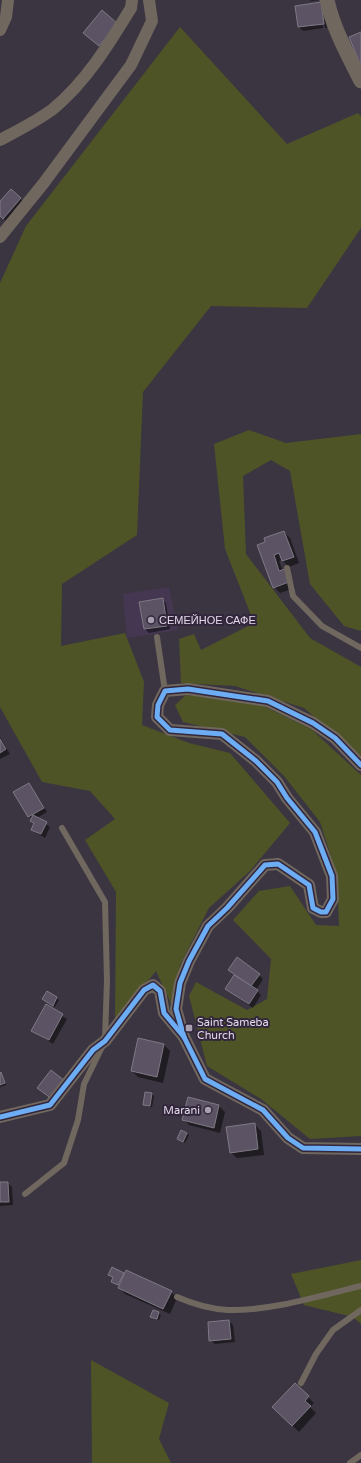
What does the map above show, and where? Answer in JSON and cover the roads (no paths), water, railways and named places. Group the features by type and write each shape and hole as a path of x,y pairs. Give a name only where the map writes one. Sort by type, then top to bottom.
{"street":[{"path":"0,30 6,18 8,0"},
{"path":"0,149 52,109 98,60 131,8 132,0"},
{"path":"0,237 43,184 131,65 152,21 149,0"},
{"path":"327,0 329,11 343,45 361,81"},
{"path":"0,140 52,109"},
{"path":"361,765 335,738 313,723 268,701 188,689 165,691 158,705 158,717 170,730 222,734 256,761 277,782 287,798 315,832 332,876 333,899 326,912 321,912 313,908 309,885 278,864 265,865 227,908 208,926 180,982 176,1009 184,1037 205,1079 263,1110 288,1138 303,1148 361,1149"},
{"path":"0,1117 50,1105 93,1050 105,1041 144,990 152,985 160,991 164,1013 184,1037"}],"lane":[{"path":"287,568 293,596 322,626 361,648"},
{"path":"157,637 165,691"},
{"path":"25,1194 64,1163 78,1120 84,1084 105,1041 108,980 105,902 62,828"},
{"path":"177,1297 197,1305 228,1310 275,1306 361,1286"},
{"path":"301,1383 316,1354 333,1330 361,1310"},
{"path":"350,1463 361,1455"}],"place":[{"name":"СЕМЕЙНОЕ САФЕ","path":"151,620"},
{"name":"Saint Sameba Church","path":"189,1028"},
{"name":"Marani","path":"208,1110"}]}
